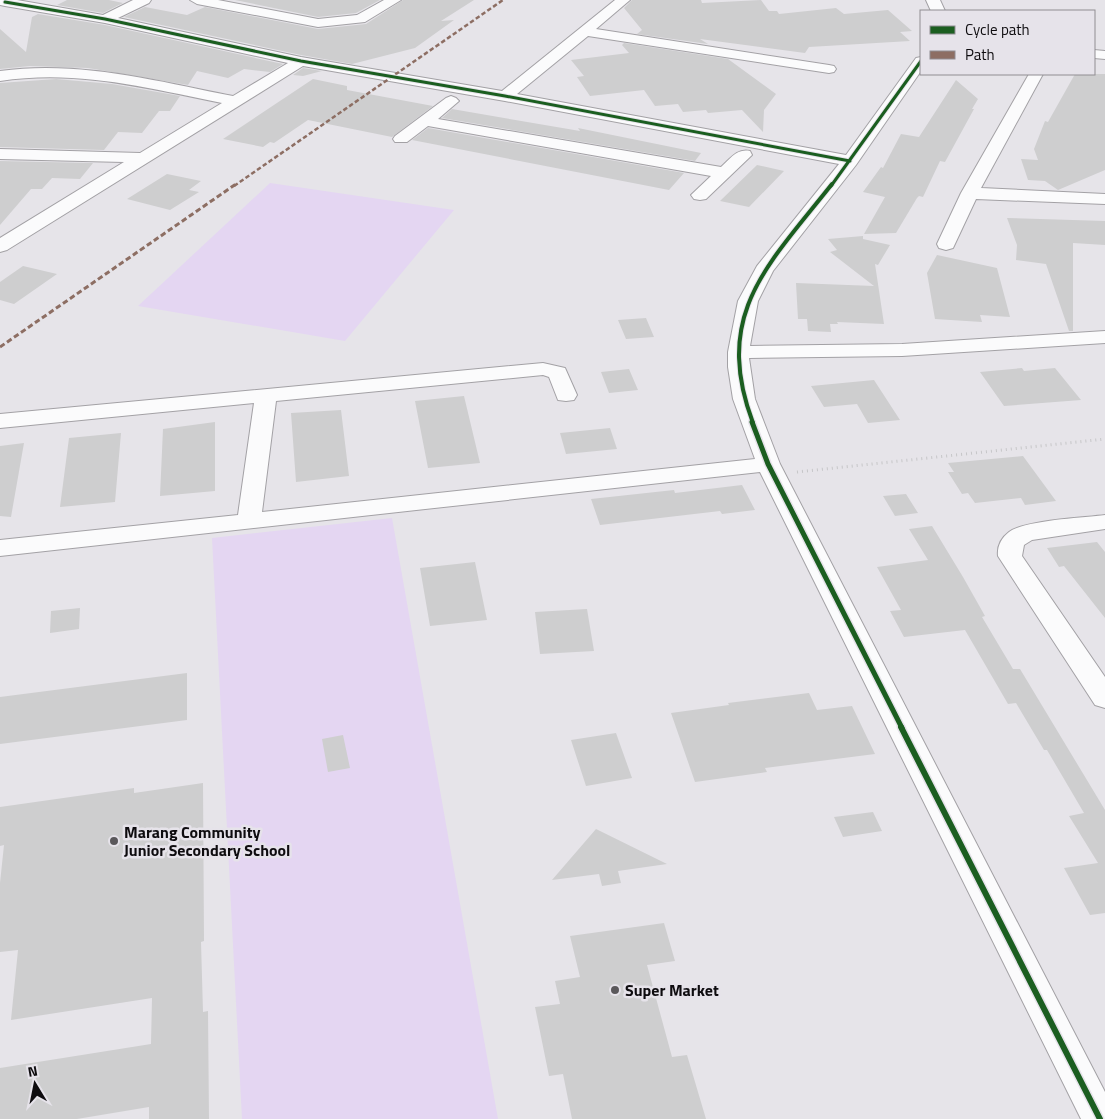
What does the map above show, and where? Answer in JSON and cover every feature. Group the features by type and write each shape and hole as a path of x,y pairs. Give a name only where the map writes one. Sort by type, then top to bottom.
{"street":[{"path":"105,20 144,0"},
{"path":"197,0 318,23 360,19 394,0"},
{"path":"505,96 623,0"},
{"path":"5,2 105,20 301,60 639,120 850,161"},
{"path":"583,31 829,69"},
{"path":"0,246 301,60"},
{"path":"920,62 850,161 764,270 748,301 738,352 744,399 771,469 1100,1119"},
{"path":"0,76 49,72 90,74 235,101"},
{"path":"946,244 970,193 1035,75"},
{"path":"401,138 452,101"},
{"path":"611,154 639,120"},
{"path":"424,121 725,173"},
{"path":"0,154 143,158"},
{"path":"700,195 744,154"},
{"path":"970,193 1105,199"},
{"path":"738,352 902,350 1105,337"},
{"path":"0,421 543,368 558,372 566,395"},
{"path":"249,520 266,396"},
{"path":"0,548 249,520 771,469"},
{"path":"1105,522 1026,533 1014,539 1010,547 1010,556 1105,698"}],"path":[{"path":"771,469 1105,439"}],"shaded area":[{"path":"270,183 454,210 345,341 138,306"},
{"path":"392,518 498,1119 242,1119 212,538"}],"building":[{"path":"67,0 109,0 123,3 103,13 57,5"},
{"path":"235,0 380,0 356,13 318,17"},
{"path":"403,0 474,0 441,21 454,20 415,48 352,64 124,17 145,7 187,15 205,7 318,29 366,24"},
{"path":"632,0 701,0 702,3 761,0 769,11 777,11 779,14 836,8 844,14 888,10 912,31 900,32 910,41 809,47 805,53 700,39 708,44 637,34 642,30 624,8"},
{"path":"38,14 105,25 283,64 270,72 244,69 228,78 197,71 188,85 88,68 30,66 0,69 0,29 26,52 32,17"},
{"path":"624,43 728,59 776,94 764,110 763,132 742,110 708,113 706,110 683,112 678,104 655,106 644,90 590,96 577,77 584,76 571,60 629,53 622,45"},
{"path":"303,68 322,71 303,76 293,75"},
{"path":"1105,74 1105,170 1058,190 1045,181 1028,180 1021,159 1038,160 1034,149 1045,121 1048,122 1074,75"},
{"path":"56,79 112,84 180,96 170,111 159,111 142,133 118,132 104,150 0,147 0,83"},
{"path":"313,79 347,86 347,90 433,106 392,137 308,120 274,143 270,142 263,147 223,139"},
{"path":"956,80 978,99 945,162 940,161 923,197 919,196 917,198 896,233 864,234 885,197 863,192 881,167 883,168 901,134 919,137"},
{"path":"452,109 580,131 578,128 701,153 695,161 442,118"},
{"path":"428,128 684,173 669,190 412,140"},
{"path":"0,161 93,163 80,179 52,178 42,189 31,189 0,225"},
{"path":"757,165 784,171 749,207 720,201"},
{"path":"167,174 201,181 189,190 199,192 170,210 127,199"},
{"path":"1007,218 1105,221 1105,245 1073,243 1073,331 1069,331 1046,264 1016,260 1017,245"},
{"path":"863,236 863,239 890,245 878,265 875,264 884,324 837,322 838,324 830,324 831,332 808,331 807,319 798,319 796,283 874,286 830,252 837,250 828,239"},
{"path":"937,255 997,268 1010,317 980,315 982,322 935,319 927,273"},
{"path":"23,266 57,274 14,304 0,300 0,282"},
{"path":"646,318 654,337 626,339 618,320"},
{"path":"1022,368 1024,371 1055,368 1081,400 1004,406 980,372"},
{"path":"629,369 638,390 609,393 601,372"},
{"path":"874,380 900,420 868,423 857,404 824,407 811,386"},
{"path":"464,396 480,463 428,468 415,401"},
{"path":"341,410 349,476 296,482 291,413"},
{"path":"215,422 215,491 160,496 163,429"},
{"path":"610,428 617,449 566,454 560,433"},
{"path":"121,433 115,502 60,507 69,438"},
{"path":"24,443 11,517 0,516 0,446"},
{"path":"1023,456 1056,501 1025,505 1021,498 975,503 968,493 962,494 948,472 954,472 948,463"},
{"path":"742,485 755,510 722,514 720,511 600,525 591,499 674,490 675,493"},
{"path":"906,494 918,513 895,516 883,496"},
{"path":"932,526 963,577 985,616 982,617 1013,669 1020,669 1105,810 1105,913 1090,915 1064,868 1098,863 1069,816 1084,813 1047,750 1044,750 1016,703 1008,704 965,630 904,637 890,611 901,610 877,567 928,560 909,529"},
{"path":"1097,542 1105,552 1105,618 1064,566 1059,567 1047,548"},
{"path":"475,562 487,620 430,626 420,568"},
{"path":"80,608 79,629 50,633 51,611"},
{"path":"587,609 594,651 540,654 535,612"},
{"path":"187,673 187,720 0,744 0,697"},
{"path":"809,693 817,710 852,706 875,754 765,768 767,772 695,782 671,713 729,705 728,703"},
{"path":"616,733 632,778 586,786 571,740"},
{"path":"343,735 350,768 328,772 322,739"},
{"path":"203,783 204,941 201,942 203,1012 208,1011 209,1119 149,1119 149,1107 77,1119 0,1119 0,1068 151,1044 152,998 11,1020 18,950 0,952 0,883 4,845 0,846 0,807 134,788 134,793"},
{"path":"873,812 882,831 843,837 834,817"},
{"path":"596,829 667,864 618,871 621,883 602,886 599,874 552,880"},
{"path":"664,923 675,961 647,965 672,1057 687,1055 706,1119 572,1119 563,1074 549,1076 535,1007 560,1004 555,981 580,977 570,936"}],"marked path":[{"path":"0,347 503,0"}],"cycle path":[{"path":"5,2 105,19 301,61 505,96 850,161"},
{"path":"920,62 850,161 764,270 748,301 738,352 744,399 768,464 1100,1119"}],"place":[{"name":"Marang Community Junior Secondary School","path":"114,841"},
{"name":"Super Market","path":"615,990"}]}
